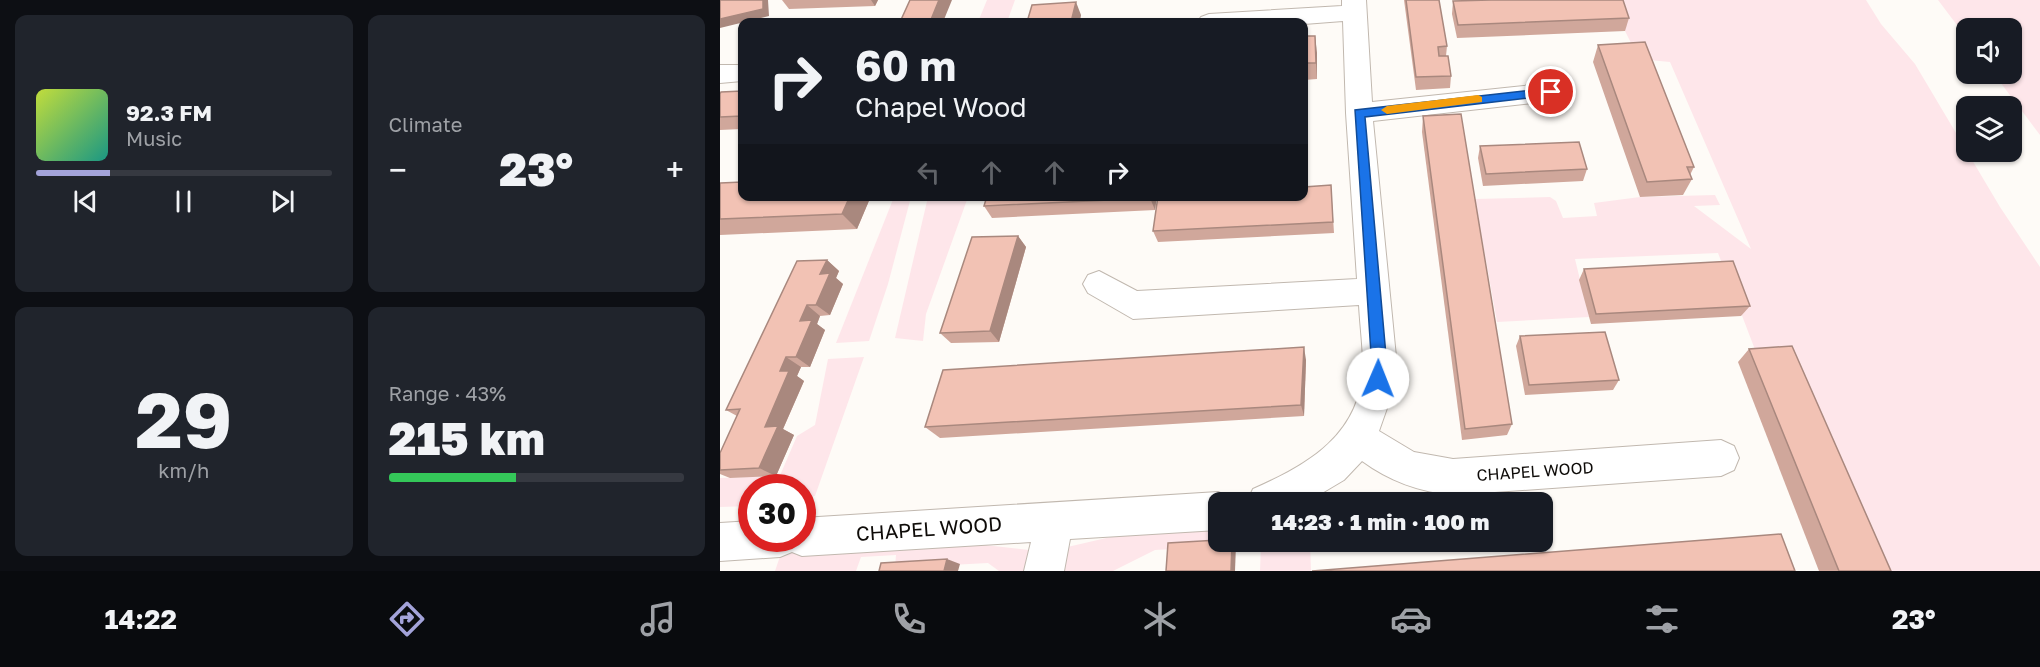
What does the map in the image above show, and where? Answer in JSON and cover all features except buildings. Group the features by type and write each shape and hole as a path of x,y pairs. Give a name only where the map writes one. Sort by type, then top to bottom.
{"street":[{"path":"1245,18 1354,6 1359,113 1367,181 1372,291 1380,367 1372,410 1359,437 1337,463 1315,479 1287,492"},
{"path":"720,74 738,73"},
{"path":"1359,113 1551,92"},
{"path":"1099,284 1133,305 1372,291"},
{"name":"CHAPEL WOOD","path":"1359,437 1380,454 1427,476 1453,477 1721,458"},
{"name":"CHAPEL WOOD","path":"816,536 1208,512"},
{"path":"1044,571 1055,521"},
{"path":"720,542 738,541"}],"shaded area":[{"path":"987,0 1015,0 1008,18 980,18"},
{"path":"1617,0 1866,0 1881,24 1915,64 1956,133 1956,162 1973,162 2040,267 2040,571 1869,571 1759,360 1718,253 1575,259 1589,317 1497,322 1475,199 1550,197 1556,201 1563,218 1597,216 1594,203 1640,197 1715,195 1720,205 1694,206 1751,249 1670,62 1639,59 1625,31"},
{"path":"1938,0 2040,0 2040,135 2022,111 2022,96 2011,96 2002,84 2022,84 2022,18 1956,18 1956,24"},
{"path":"892,201 910,201 888,284 869,341 836,343"},
{"path":"927,201 967,201 926,314 923,341 895,338"},
{"path":"864,357 816,493 816,474 781,474 797,436 815,425 828,359"},
{"path":"738,477 738,506 720,507 720,478"},
{"path":"1208,514 1208,547 1155,550 1113,571 999,571 988,563 895,568 896,555 861,557 856,571 775,571 782,552 816,552 816,536 870,532 1046,552"},
{"path":"1261,552 1310,552 1311,571 1260,571"}],"slow traffic":[{"path":"1387,110 1478,99"}],"route":[{"path":"1378,379 1380,367 1372,291 1367,181 1359,113 1551,92"}]}
